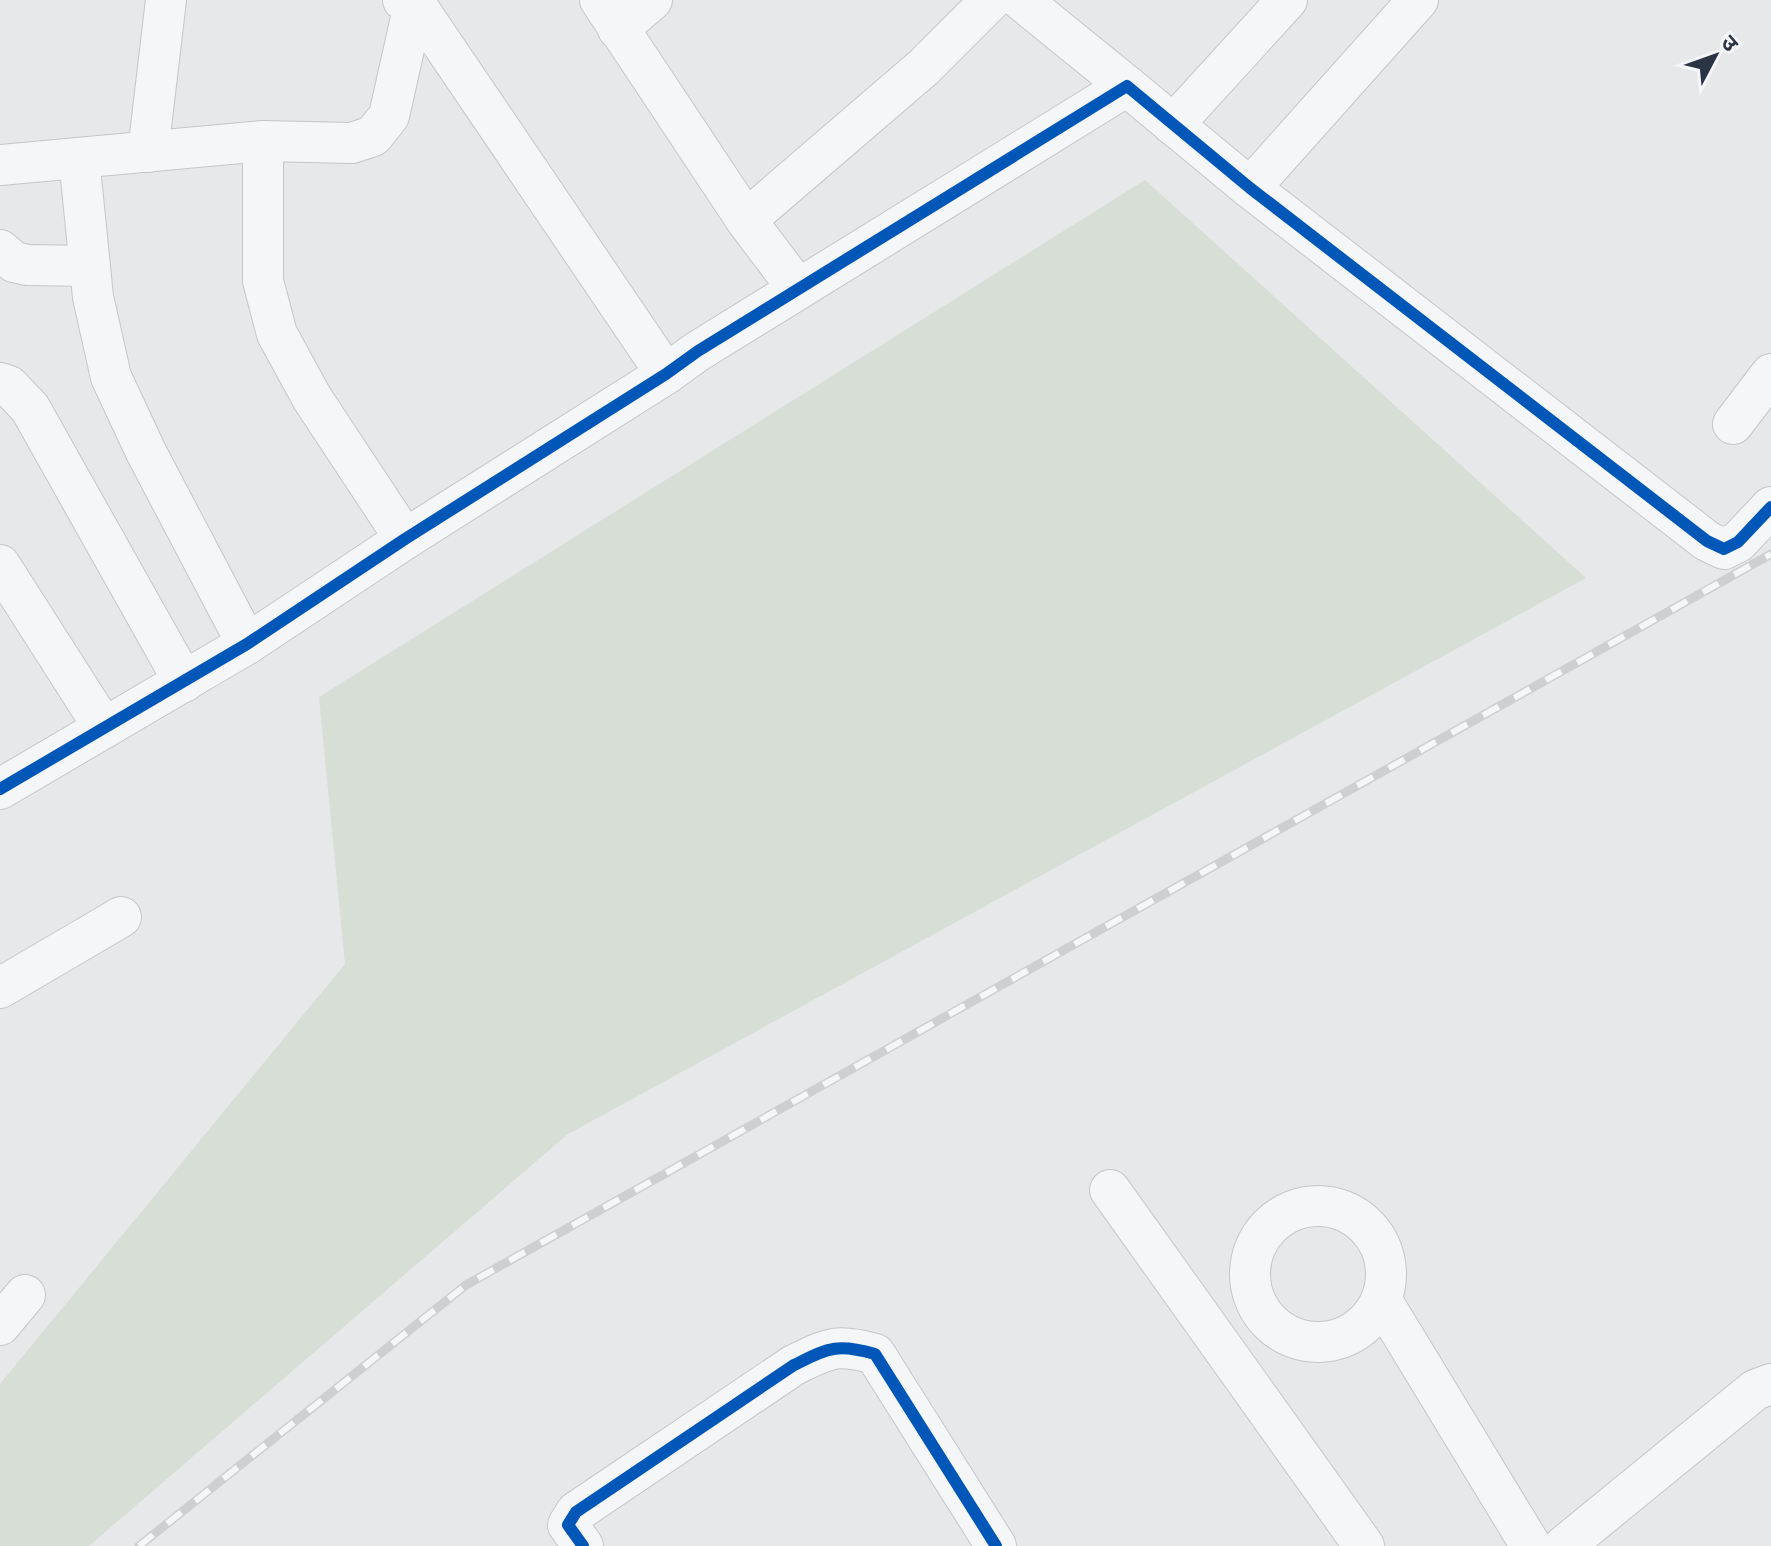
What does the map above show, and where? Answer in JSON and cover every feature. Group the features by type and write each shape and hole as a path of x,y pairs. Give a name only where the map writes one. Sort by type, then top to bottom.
{"street":[{"path":"148,152 166,0"},
{"path":"652,0 609,15 746,220 798,289"},
{"path":"746,220 924,67 991,0"},
{"path":"1021,0 1250,188 1707,541 1724,549 1738,542 1771,507"},
{"path":"1173,125 1287,0"},
{"path":"1250,188 1418,0"},
{"path":"0,165 263,141 352,143 373,136 389,116 411,1"},
{"path":"411,1 666,374"},
{"path":"0,789 247,644 698,351 1127,86"},
{"path":"263,141 263,281 277,334 312,398 405,539"},
{"path":"79,158 93,297 111,377 146,452 247,644"},
{"path":"0,250 14,262 27,265 90,266"},
{"path":"1733,424 1771,374"},
{"path":"0,383 9,386 30,408 184,682"},
{"path":"0,565 104,728"},
{"path":"0,988 121,917"},
{"path":"1110,1190 1364,1546"},
{"path":"1382,1301 1531,1546"},
{"path":"583,1546 568,1525 576,1512 794,1365 828,1349 848,1346 875,1354 996,1546"},
{"path":"1564,1546 1755,1390 1771,1384"}],"shaded area":[{"path":"1145,180 1586,578 568,1134 89,1546 0,1546 0,1384 345,964 319,697"}],"railway":[{"path":"139,1546 466,1285 1771,554"}],"cycle path":[{"path":"0,789 247,644 698,351 1127,86 1250,188 1707,541 1724,549 1738,542 1771,507"},
{"path":"583,1546 568,1525 576,1512 794,1365 825,1351 841,1348 875,1354 996,1546"}]}
